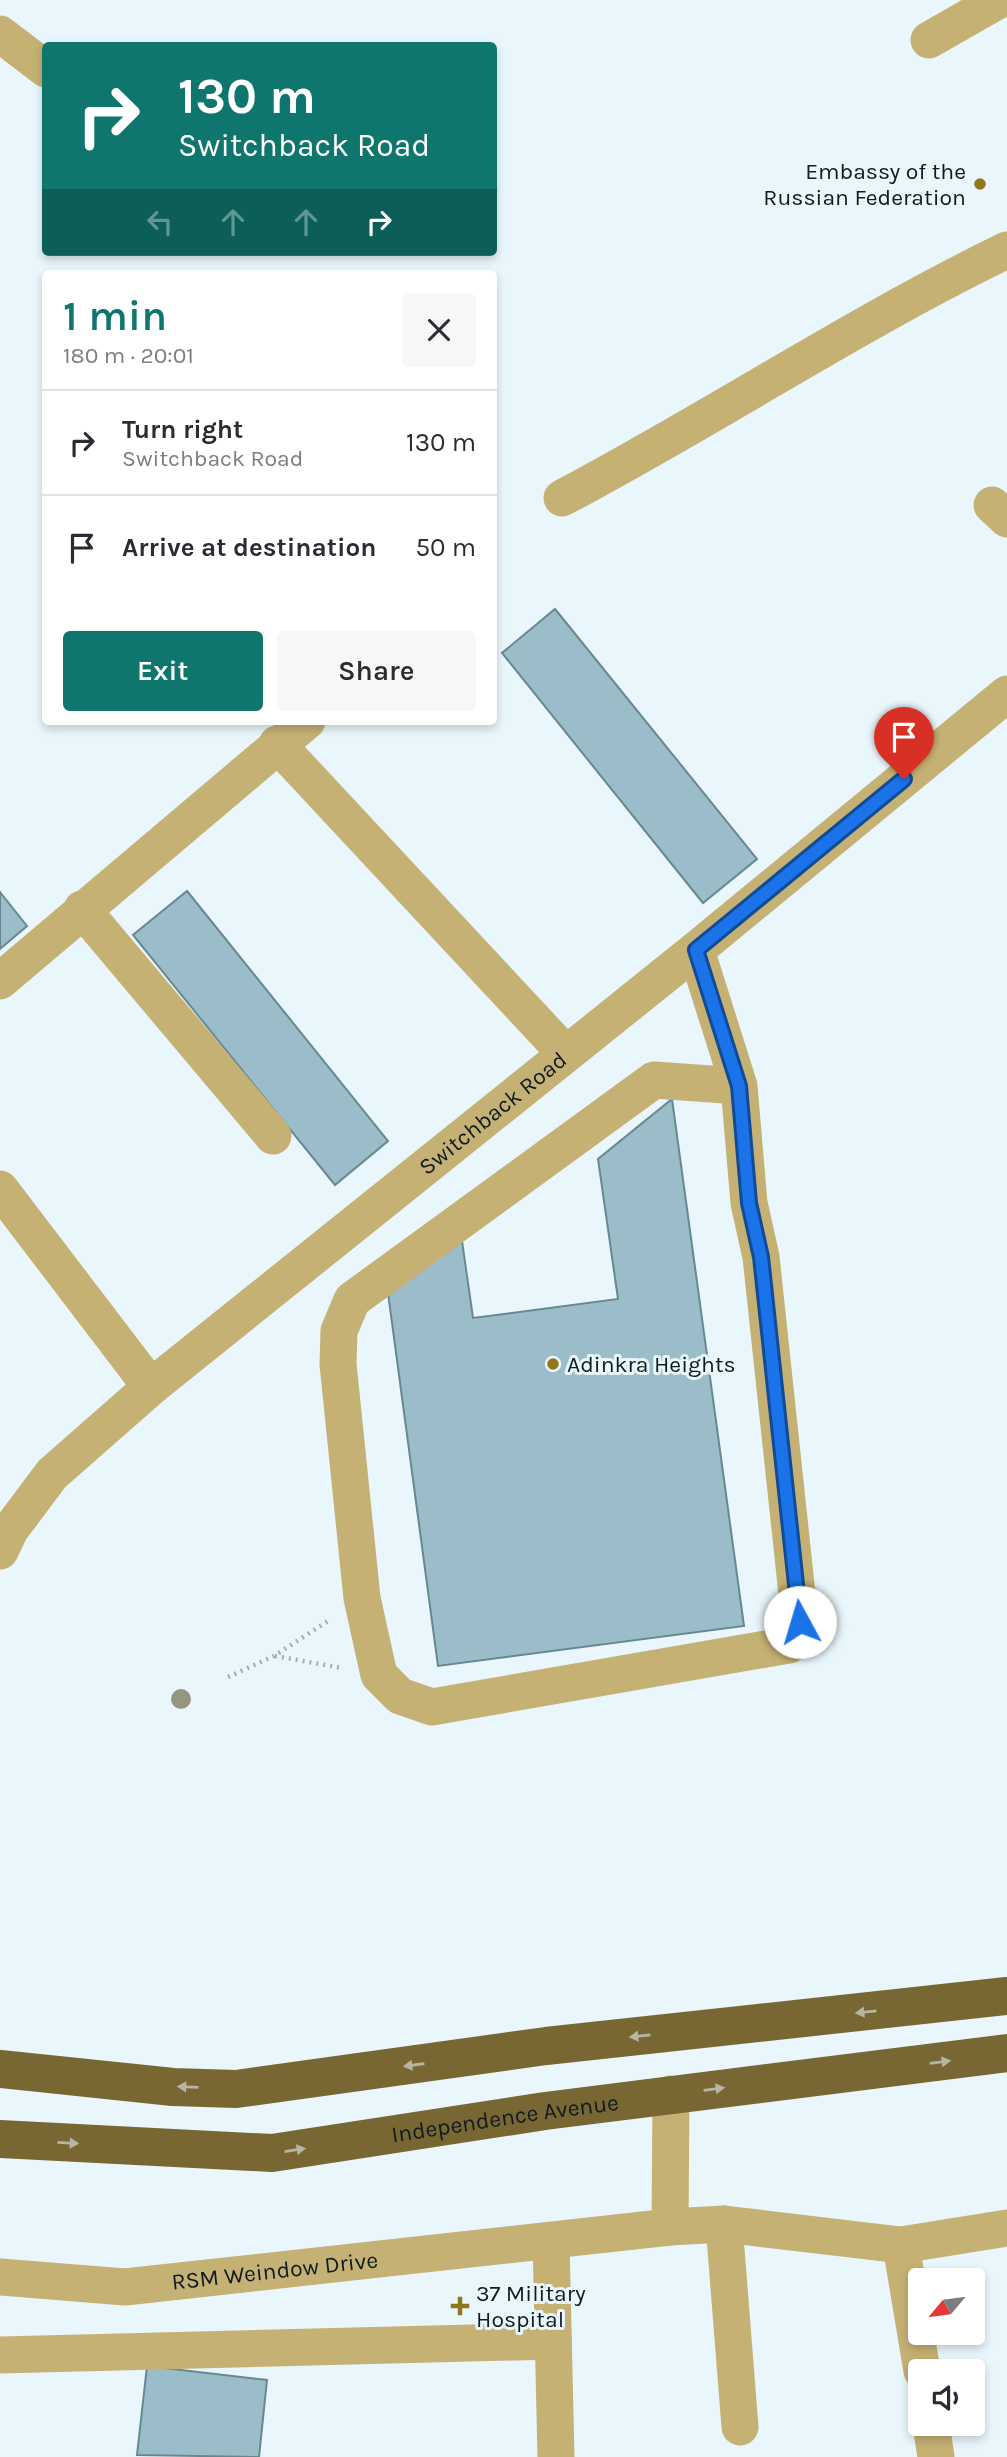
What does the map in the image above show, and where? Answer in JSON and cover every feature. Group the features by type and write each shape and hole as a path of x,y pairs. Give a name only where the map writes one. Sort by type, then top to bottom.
{"highway":[{"path":"7,2066 173,2087 236,2089 546,2046 1007,1996"},
{"name":"Independence Avenue","path":"0,2139 272,2153 671,2094 1007,2053"}],"street":[{"path":"929,40 999,0"},
{"path":"0,34 42,66"},
{"path":"562,498 639,457 918,293 1007,250"},
{"name":"Switchback Road","path":"0,1551 10,1530 52,1474 151,1387 696,950 1007,694"},
{"path":"0,981 302,725"},
{"path":"277,744 566,1054"},
{"path":"82,909 274,1136"},
{"path":"696,950 739,1086 749,1203 761,1257 800,1622 789,1645 432,1707 400,1696 379,1675 362,1598 338,1364 339,1331 352,1300 654,1080 739,1086"},
{"path":"0,1189 151,1387"},
{"path":"670,2227 671,2094"},
{"path":"724,2224 740,2427"},
{"name":"RSM Weindow Drive","path":"0,2277 125,2287 670,2227 724,2224 901,2245 1007,2228"},
{"path":"551,2241 556,2457"},
{"path":"901,2245 920,2359"},
{"path":"0,2354 553,2341"},
{"path":"933,2436 936,2457"}],"path":[{"path":"228,1677 274,1656 362,1598"},
{"path":"274,1656 379,1675"}],"building":[{"path":"555,609 757,859 703,903 502,653"},
{"path":"187,891 388,1141 335,1185 133,935"},
{"path":"0,892 27,926 0,949"},
{"name":"Adinkra Heights","path":"672,1099 744,1626 438,1666 388,1293 461,1234 473,1318 618,1299 598,1159"},
{"path":"147,2366 267,2380 259,2457 137,2455"}],"place":[{"name":"Embassy of the Russian Federation","path":"980,184"},
{"name":"Adinkra Heights","path":"553,1364"},
{"name":"37 Military Hospital","path":"460,2306"}],"route":[{"path":"800,1622 761,1257 749,1203 739,1086 696,950 904,779"}]}
